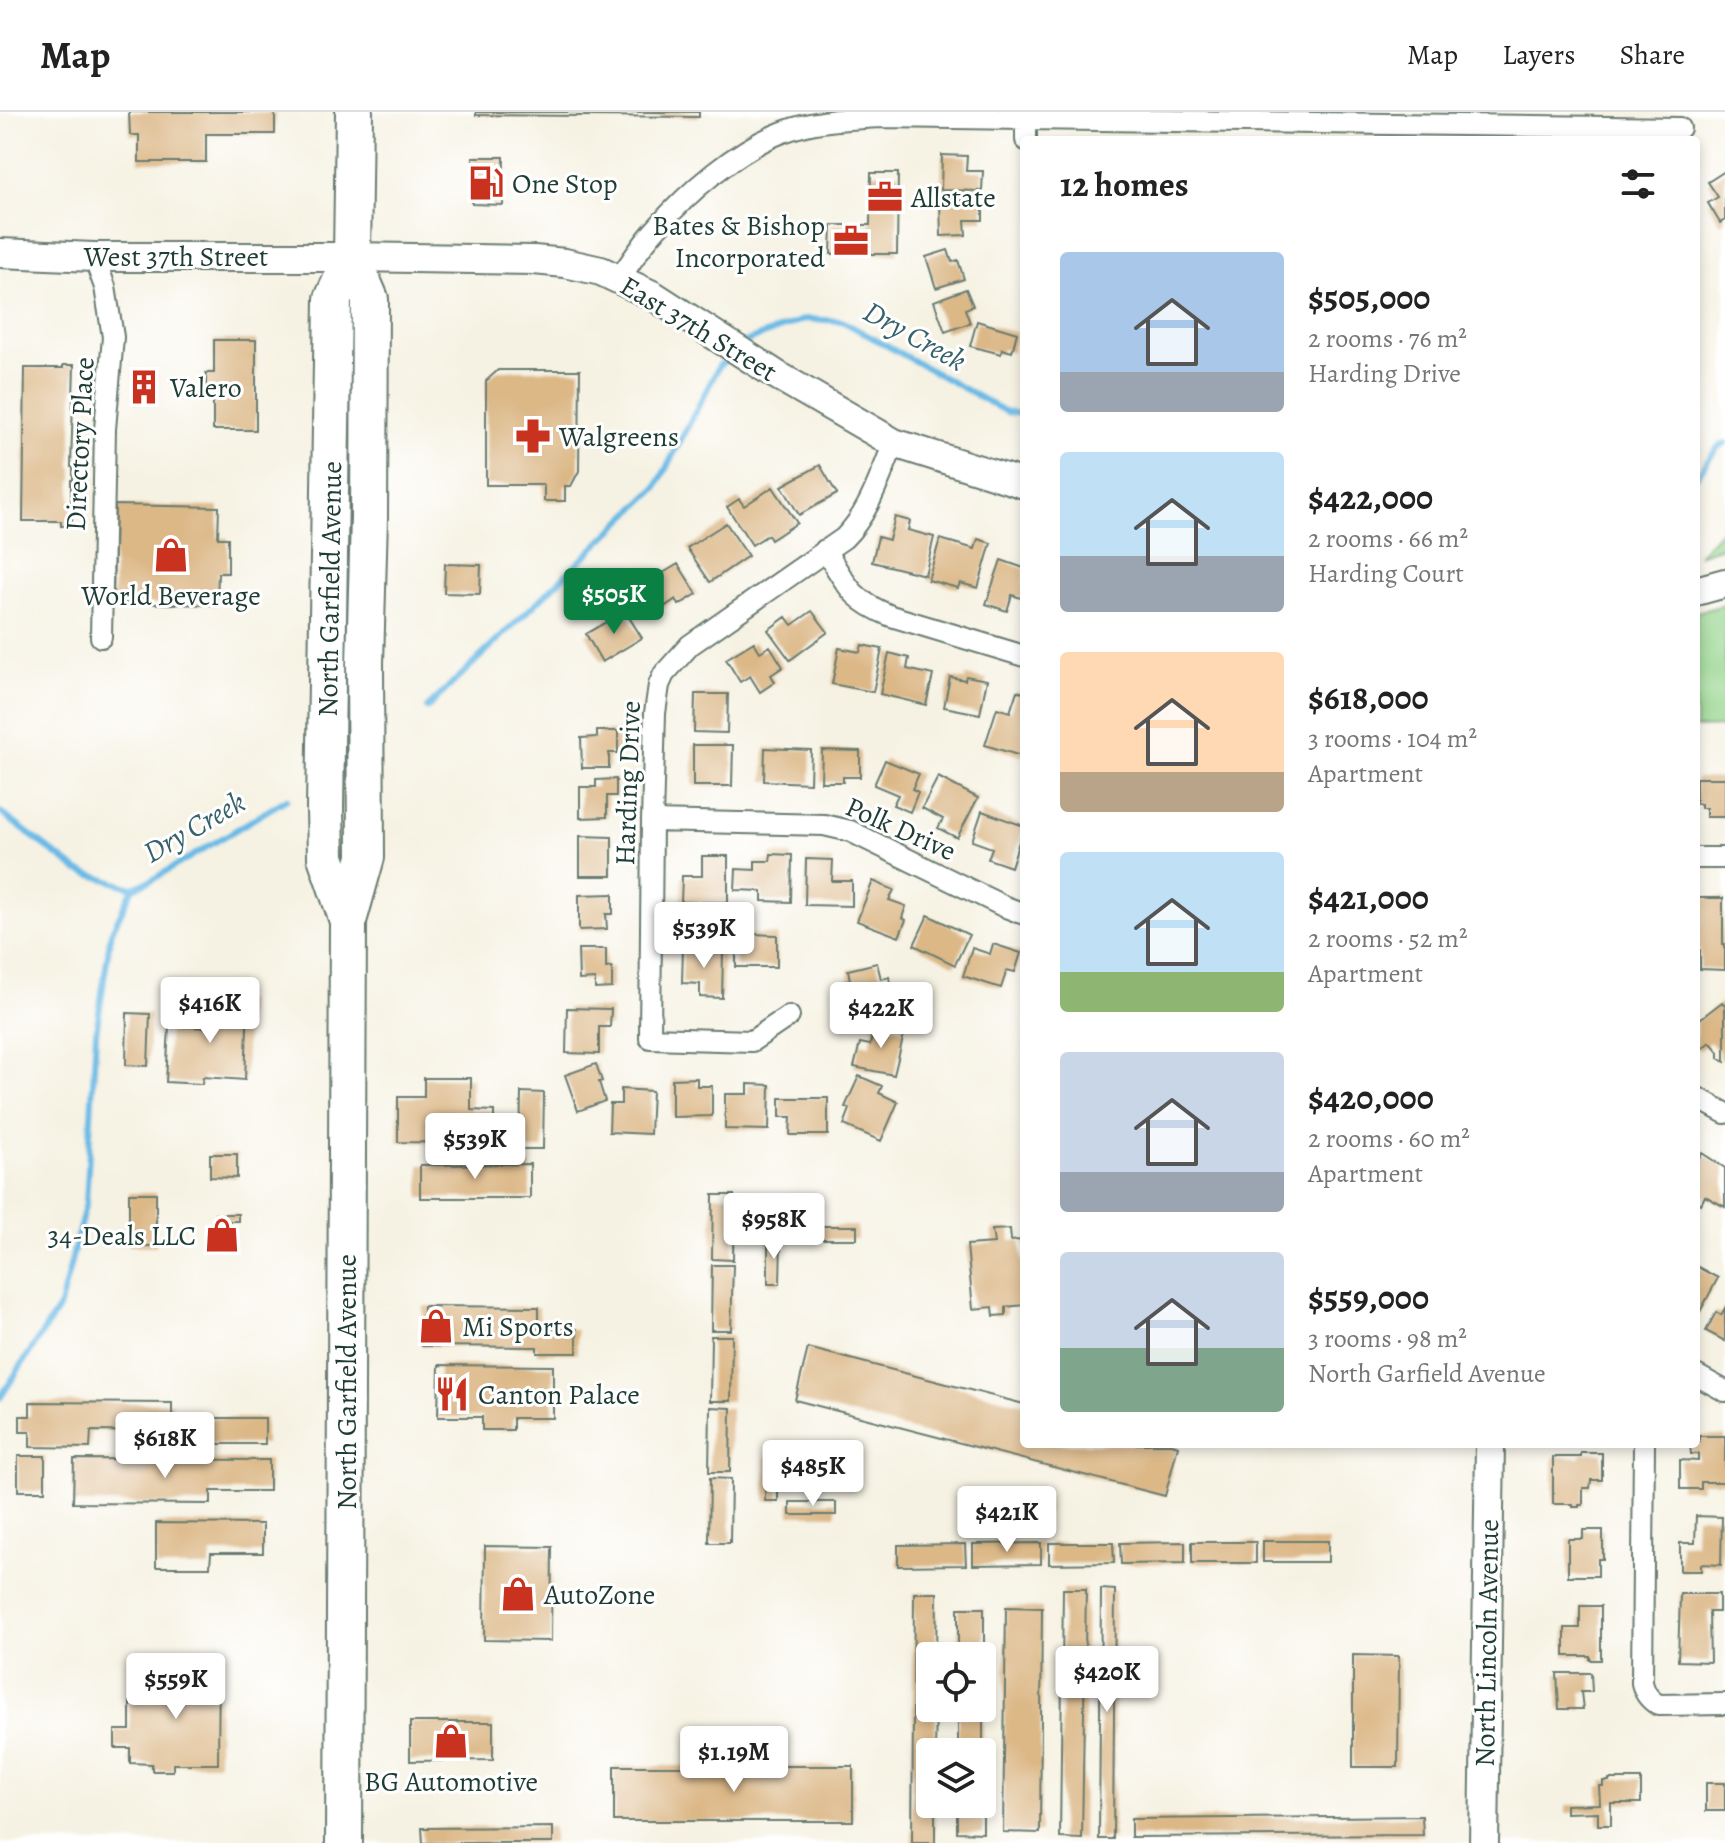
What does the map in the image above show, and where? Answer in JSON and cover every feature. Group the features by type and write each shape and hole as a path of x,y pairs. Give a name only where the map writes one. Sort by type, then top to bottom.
{"highway":[{"name":"North Garfield Avenue","path":"344,1843 348,921 326,857 325,809 333,299 352,257 354,112"}],"main road":[{"name":"West 37th Street","path":"0,253 94,257 352,257"},
{"name":"East 37th Street","path":"352,257 534,260 601,271 654,296 775,374 894,443 1020,483"},
{"path":"1700,590 1725,583"},
{"name":"North Lincoln Avenue","path":"1484,1843 1490,1448"}],"street":[{"path":"619,279 654,230 699,185 745,152 783,132 824,122 880,117 1026,119 1264,131 1501,126 1680,128"},
{"path":"1026,119 1026,136"},
{"name":"Directory Place","path":"94,257 105,287 113,337 105,429 101,637"},
{"name":"Harding Drive","path":"789,1016 752,1041 650,1038 652,821 655,713 659,685 671,664 690,645 844,538 865,514 894,443"},
{"path":"825,550 849,588 870,608 1020,655"},
{"name":"Polk Drive","path":"652,821 824,825 850,831 1020,912"},
{"path":"1700,858 1725,858"},
{"path":"1700,1099 1725,1113"},
{"path":"1700,1377 1725,1391"},
{"path":"1644,1448 1644,1690 1658,1705 1725,1704"}],"green space":[{"path":"1725,526 1725,546 1700,553"},
{"path":"1725,605 1725,727 1700,728 1700,611"}],"building":[{"path":"129,112 275,112 275,134 206,134 206,162 139,162 139,135 130,135"},
{"path":"476,112 699,112 699,117 476,115"},
{"path":"942,155 967,156 966,171 983,171 982,191 941,190"},
{"path":"473,157 504,157 503,205 472,204"},
{"path":"1725,171 1725,220 1720,223 1708,203 1718,197 1708,182"},
{"path":"871,173 898,173 897,254 831,254 832,225 870,225"},
{"path":"983,200 983,220 965,220 966,235 941,236 940,201"},
{"path":"948,250 952,262 958,260 964,279 936,288 926,257"},
{"path":"966,289 973,306 965,309 970,323 945,332 934,301"},
{"path":"977,321 1017,333 1012,352 1002,349 1001,354 970,346"},
{"name":"Valero","path":"214,340 256,340 256,430 213,430 213,398 206,398 206,373 214,373"},
{"path":"63,365 74,365 72,526 61,526 61,521 23,521 25,368 63,368"},
{"name":"Walgreens","path":"498,370 580,370 579,471 571,486 565,486 565,501 544,501 544,485 486,485 486,381"},
{"name":"Valero","path":"134,371 154,371 154,403 134,403"},
{"path":"820,465 837,494 799,515 782,486"},
{"path":"773,487 797,523 771,540 768,535 752,545 727,507 739,499 744,506"},
{"name":"World Beverage","path":"115,505 219,507 218,538 228,538 228,573 218,573 217,605 113,603"},
{"path":"895,517 910,521 908,530 934,537 925,575 872,562 878,537 889,540"},
{"path":"726,523 748,556 710,582 687,548"},
{"path":"940,539 975,549 978,539 991,543 978,588 960,583 958,588 928,580"},
{"path":"1001,560 1020,567 1020,598 1012,595 1007,611 986,604"},
{"path":"445,564 481,565 480,594 444,593"},
{"path":"678,564 697,594 679,605 676,599 661,609 645,584"},
{"path":"625,611 642,638 602,662 586,634"},
{"path":"812,611 828,632 790,660 768,630 786,617 792,625"},
{"path":"754,642 760,652 770,646 783,667 771,675 775,682 760,692 750,676 740,682 726,659"},
{"path":"862,645 882,649 873,692 832,684 839,648 860,652"},
{"path":"889,653 909,658 907,669 933,675 926,705 880,694"},
{"path":"966,676 987,680 980,714 944,707 950,677 965,680"},
{"path":"1017,691 1020,692 1020,756 985,745 997,708 1010,712"},
{"path":"695,694 728,694 727,733 694,732"},
{"path":"597,731 618,731 618,753 609,753 609,768 582,768 581,738 597,737"},
{"path":"693,745 733,745 732,786 693,786"},
{"path":"765,748 811,750 810,783 764,781"},
{"path":"822,750 860,751 860,777 843,777 843,782 821,782"},
{"path":"885,760 919,774 912,789 918,792 910,812 893,805 898,795 874,785"},
{"path":"938,777 978,798 957,838 938,828 943,819 922,808"},
{"path":"1700,778 1725,778 1725,817 1706,817 1706,808 1701,808"},
{"path":"616,779 616,796 607,796 607,817 580,818 580,787 596,787 596,780"},
{"path":"982,811 1020,825 1020,839 1011,867 988,859 992,848 972,841"},
{"path":"580,836 612,837 612,876 580,876"},
{"path":"771,854 792,855 791,902 762,901 762,891 735,890 736,869 755,870 755,861 770,861"},
{"path":"702,856 728,856 728,902 681,902 682,876 702,876"},
{"path":"806,859 833,860 832,881 852,881 852,906 805,905"},
{"path":"873,881 894,890 889,900 906,906 902,918 906,920 899,937 857,921"},
{"path":"613,894 613,914 606,914 607,929 579,930 579,895"},
{"path":"1700,898 1723,898 1725,970 1700,969"},
{"path":"928,915 969,935 955,965 914,945"},
{"path":"747,934 777,935 777,967 736,967 736,953 746,953"},
{"path":"993,944 1020,953 1015,972 1007,970 1001,988 963,976 972,948 990,954"},
{"path":"683,947 723,950 722,998 700,997 700,984 682,983"},
{"path":"578,949 606,949 606,968 612,967 612,988 595,989 595,979 579,980"},
{"path":"877,963 881,979 889,977 893,995 847,1004 842,982 850,980 848,970"},
{"path":"213,1000 248,1001 245,1080 203,1077 202,1084 166,1082 169,1026 212,1028 212,1025 196,1024 197,1006 212,1006"},
{"path":"1722,1002 1725,1005 1725,1062 1710,1042 1700,1050 1700,1019"},
{"path":"567,1008 611,1009 610,1027 599,1027 599,1054 566,1053"},
{"path":"127,1013 150,1014 148,1066 126,1065"},
{"path":"875,1023 905,1030 894,1075 854,1067 860,1043 870,1045"},
{"path":"596,1064 605,1101 578,1111 565,1075"},
{"path":"859,1076 882,1086 879,1093 898,1102 881,1141 844,1125 850,1109 845,1107"},
{"path":"424,1078 471,1078 471,1110 494,1111 494,1138 469,1138 469,1143 398,1142 398,1097 424,1097"},
{"path":"697,1078 697,1086 712,1086 712,1116 672,1117 672,1079"},
{"path":"748,1084 770,1085 769,1130 725,1129 725,1094 748,1094"},
{"path":"621,1089 652,1091 650,1134 609,1132 610,1104 621,1104"},
{"path":"521,1092 544,1093 543,1149 520,1149"},
{"path":"780,1098 828,1098 828,1135 790,1135 791,1117 780,1117"},
{"path":"1702,1153 1725,1168 1725,1207 1705,1196 1700,1203"},
{"path":"210,1154 237,1154 237,1178 210,1177"},
{"path":"530,1164 530,1198 420,1198 420,1165"},
{"path":"129,1193 156,1193 156,1246 129,1246"},
{"path":"713,1195 734,1195 733,1260 712,1259"},
{"path":"215,1214 238,1214 238,1221 223,1221 223,1224 228,1224 227,1247 216,1247"},
{"path":"811,1226 857,1226 857,1239 811,1239"},
{"path":"1010,1229 1011,1241 1020,1240 1020,1305 1006,1307 1006,1315 994,1316 993,1307 973,1309 967,1245 994,1243 992,1230"},
{"path":"768,1239 781,1239 780,1284 768,1284"},
{"path":"712,1265 733,1265 731,1330 711,1330"},
{"path":"1700,1268 1718,1278 1700,1312"},
{"path":"423,1306 539,1307 539,1329 577,1329 577,1353 537,1353 537,1347 422,1346"},
{"path":"1725,1308 1725,1341 1706,1331 1716,1312 1721,1315"},
{"path":"711,1336 732,1336 731,1401 710,1401"},
{"path":"808,1348 1020,1403 1020,1448 1177,1448 1165,1496 795,1400"},
{"path":"439,1365 553,1366 553,1418 513,1418 513,1430 482,1430 482,1417 438,1417"},
{"path":"30,1402 172,1403 172,1432 91,1431 90,1448 30,1447 30,1432 20,1432 20,1416 30,1416"},
{"path":"710,1407 731,1408 730,1472 709,1472"},
{"path":"209,1418 265,1418 265,1444 209,1444"},
{"path":"1700,1436 1725,1436 1725,1482 1701,1482 1701,1489 1680,1489 1680,1460 1698,1461 1698,1454 1691,1454 1690,1448 1700,1448"},
{"path":"1581,1453 1602,1453 1602,1480 1591,1480 1590,1488 1583,1488 1583,1505 1579,1507 1553,1504 1553,1457 1581,1457"},
{"path":"18,1456 45,1456 45,1491 18,1491"},
{"path":"766,1456 778,1456 778,1501 765,1501"},
{"path":"74,1459 269,1460 269,1491 211,1491 211,1504 73,1503"},
{"path":"710,1478 731,1479 730,1543 709,1543"},
{"path":"1047,1498 1048,1513 992,1515 992,1500"},
{"path":"790,1502 836,1502 836,1515 790,1515"},
{"path":"1696,1516 1722,1517 1721,1565 1701,1564 1701,1571 1680,1571 1680,1543 1695,1543"},
{"path":"156,1523 263,1524 263,1553 211,1553 210,1567 156,1567"},
{"path":"1583,1530 1603,1530 1603,1559 1598,1559 1598,1576 1568,1576 1568,1539 1583,1539"},
{"path":"1263,1541 1328,1541 1328,1562 1263,1562"},
{"path":"1185,1542 1185,1563 1121,1564 1120,1543"},
{"path":"1192,1542 1256,1542 1256,1563 1192,1563"},
{"path":"1041,1543 1041,1564 973,1565 973,1544"},
{"path":"1049,1543 1113,1543 1114,1563 1049,1564"},
{"path":"965,1544 966,1565 898,1566 898,1545"},
{"name":"AutoZone","path":"485,1546 552,1547 551,1641 484,1640"},
{"path":"1063,1589 1086,1589 1082,1839 1060,1838"},
{"path":"1101,1589 1115,1590 1113,1839 1099,1839"},
{"path":"914,1593 937,1593 936,1642 916,1642 916,1722 936,1722 935,1738 916,1738 916,1818 935,1818 935,1843 912,1843"},
{"path":"1680,1594 1719,1594 1719,1612 1709,1612 1710,1662 1678,1661"},
{"path":"1580,1606 1601,1606 1601,1660 1590,1660 1590,1656 1565,1656 1565,1628 1580,1628"},
{"path":"1006,1607 1042,1608 1040,1833 1003,1832"},
{"path":"958,1608 984,1608 984,1642 958,1642"},
{"path":"1353,1655 1399,1656 1398,1767 1353,1767"},
{"path":"155,1669 219,1669 218,1764 173,1764 173,1771 152,1771 152,1764 130,1763 130,1748 115,1748 115,1730 130,1730 130,1702 154,1702"},
{"path":"1557,1673 1591,1673 1592,1692 1581,1692 1583,1709 1559,1709"},
{"name":"BG Automotive","path":"410,1722 493,1722 493,1760 410,1761"},
{"path":"958,1722 983,1722 983,1738 958,1738"},
{"path":"614,1766 853,1766 853,1821 614,1821"},
{"path":"1609,1779 1641,1779 1641,1803 1611,1803 1611,1825 1598,1825 1598,1812 1566,1813 1566,1805 1600,1804 1599,1786"},
{"path":"1706,1783 1725,1783 1725,1811 1706,1811"},
{"path":"1422,1816 1423,1835 1131,1837 1131,1819"},
{"path":"957,1818 983,1818 983,1833 957,1832"},
{"path":"553,1827 553,1843 423,1843 422,1828"}],"waterway":[{"name":"Dry Creek","path":"742,343 805,319 842,321 1006,412 1020,414"},
{"name":"Dry Creek","path":"427,708 656,488 719,366 732,354"},
{"name":"Dry Creek","path":"1700,472 1718,447 1725,443"},
{"name":"Dry Creek","path":"0,812 78,871 133,888 152,880 287,799"},
{"path":"0,1398 60,1306 86,1202 96,1033 111,933 133,888"}],"place":[{"name":"One Stop","path":"486,183"},
{"name":"Allstate","path":"885,197"},
{"name":"Bates & Bishop Incorporated","path":"851,241"},
{"name":"Valero","path":"144,387"},
{"name":"Walgreens","path":"533,436"},
{"name":"World Beverage","path":"171,555"},
{"name":"34-Deals LLC","path":"222,1235"},
{"name":"Mi Sports","path":"436,1326"},
{"name":"Canton Palace","path":"452,1394"},
{"name":"AutoZone","path":"518,1594"},
{"name":"BG Automotive","path":"451,1741"}]}
